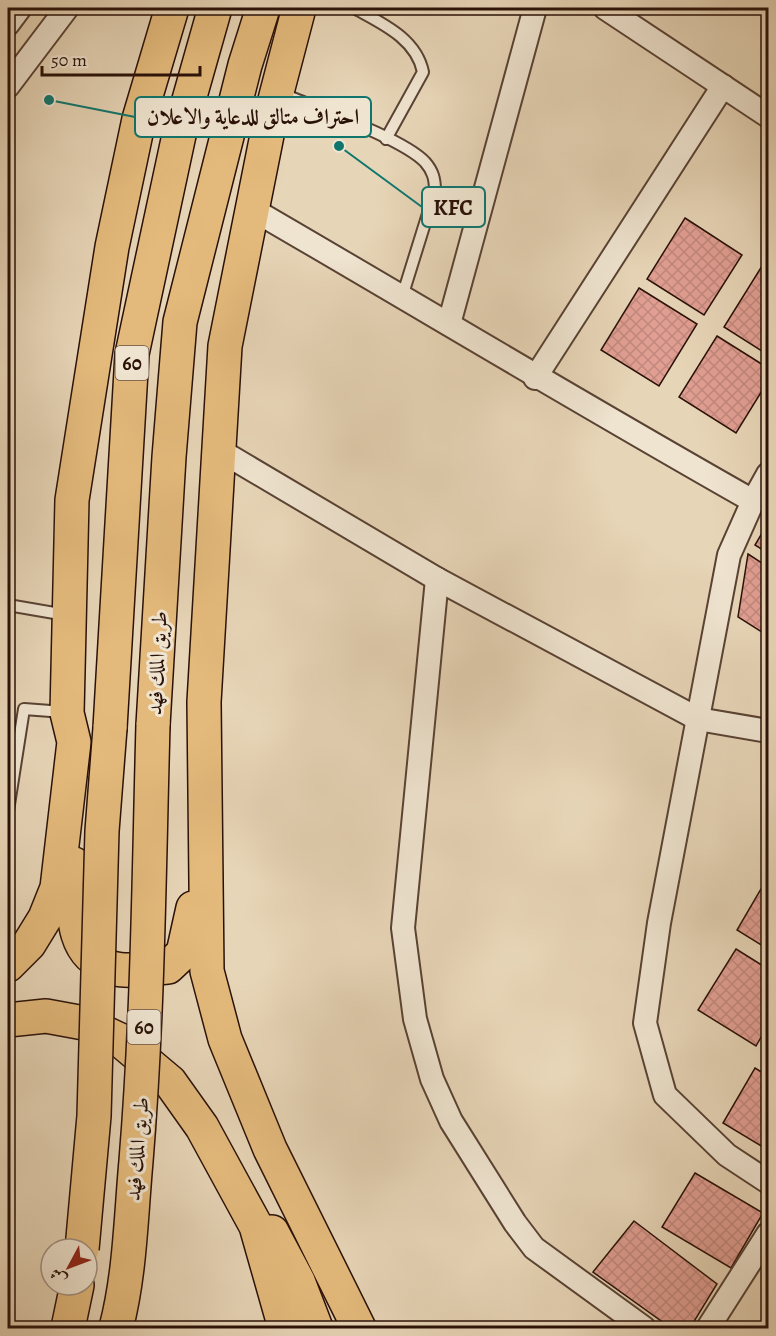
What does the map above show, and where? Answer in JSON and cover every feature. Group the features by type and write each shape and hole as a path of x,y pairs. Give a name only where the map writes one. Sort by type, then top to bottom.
{"main road":[{"path":"172,8 139,119 112,247 72,500 69,615 74,921 77,940 93,957 112,968 168,967 183,953 191,924 206,783"},
{"name":"طريق الملك فهد","path":"83,1237 94,1116 102,831 132,354 179,135 215,8"},
{"name":"طريق الملك فهد","path":"117,1329 129,1238 143,1077 153,725 169,457 180,322 245,65 263,8"},
{"path":"299,8 277,91 225,346 204,702 207,970 225,1039 270,1149 358,1329"},
{"path":"8,965 29,944 45,918 57,888 70,727"},
{"path":"8,1020 55,1018 84,1023 120,1040 170,1082 253,1195 298,1281 316,1329"},
{"path":"202,1127 256,1226 285,1329"},
{"path":"68,1329 75,1297"}],"street":[{"path":"8,24 20,8"},
{"path":"8,86 67,8"},
{"path":"449,324 535,8"},
{"path":"604,8 768,116"},
{"path":"535,378 723,86"},
{"path":"252,209 449,324 535,378 753,501"},
{"path":"219,450 437,579 698,719 768,731"},
{"path":"768,474 753,501 729,555 659,923 645,1023 665,1095 727,1155 768,1182"},
{"path":"437,579 403,928 415,1019 432,1079 451,1121 515,1223 534,1248 644,1329"},
{"path":"708,1329 768,1234"}],"lane":[{"path":"354,8 404,39 422,63 423,72 386,139"},
{"path":"277,91 386,139 424,161 435,176 435,191 402,297"},
{"path":"8,605 69,615"},
{"path":"8,811 24,708 70,727"}],"building":[{"path":"685,218 742,255 704,315 647,279"},
{"path":"762,266 768,269 768,355 724,327"},
{"path":"639,288 697,324 659,386 601,350"},
{"path":"717,336 768,368 768,381 736,433 679,397"},
{"path":"768,523 768,553 755,545"},
{"path":"748,554 768,567 768,636 738,617"},
{"path":"768,877 768,949 737,930"},
{"path":"736,949 768,969 768,1025 756,1046 698,1010"},
{"path":"755,1068 768,1076 768,1150 723,1123"},
{"path":"695,1173 763,1213 731,1268 662,1227"},
{"path":"634,1221 717,1284 690,1328 671,1328 593,1272"}],"place":[{"name":"احتراف متالق للدعاية والاعلان","path":"49,100"},
{"name":"KFC","path":"339,146"}]}
